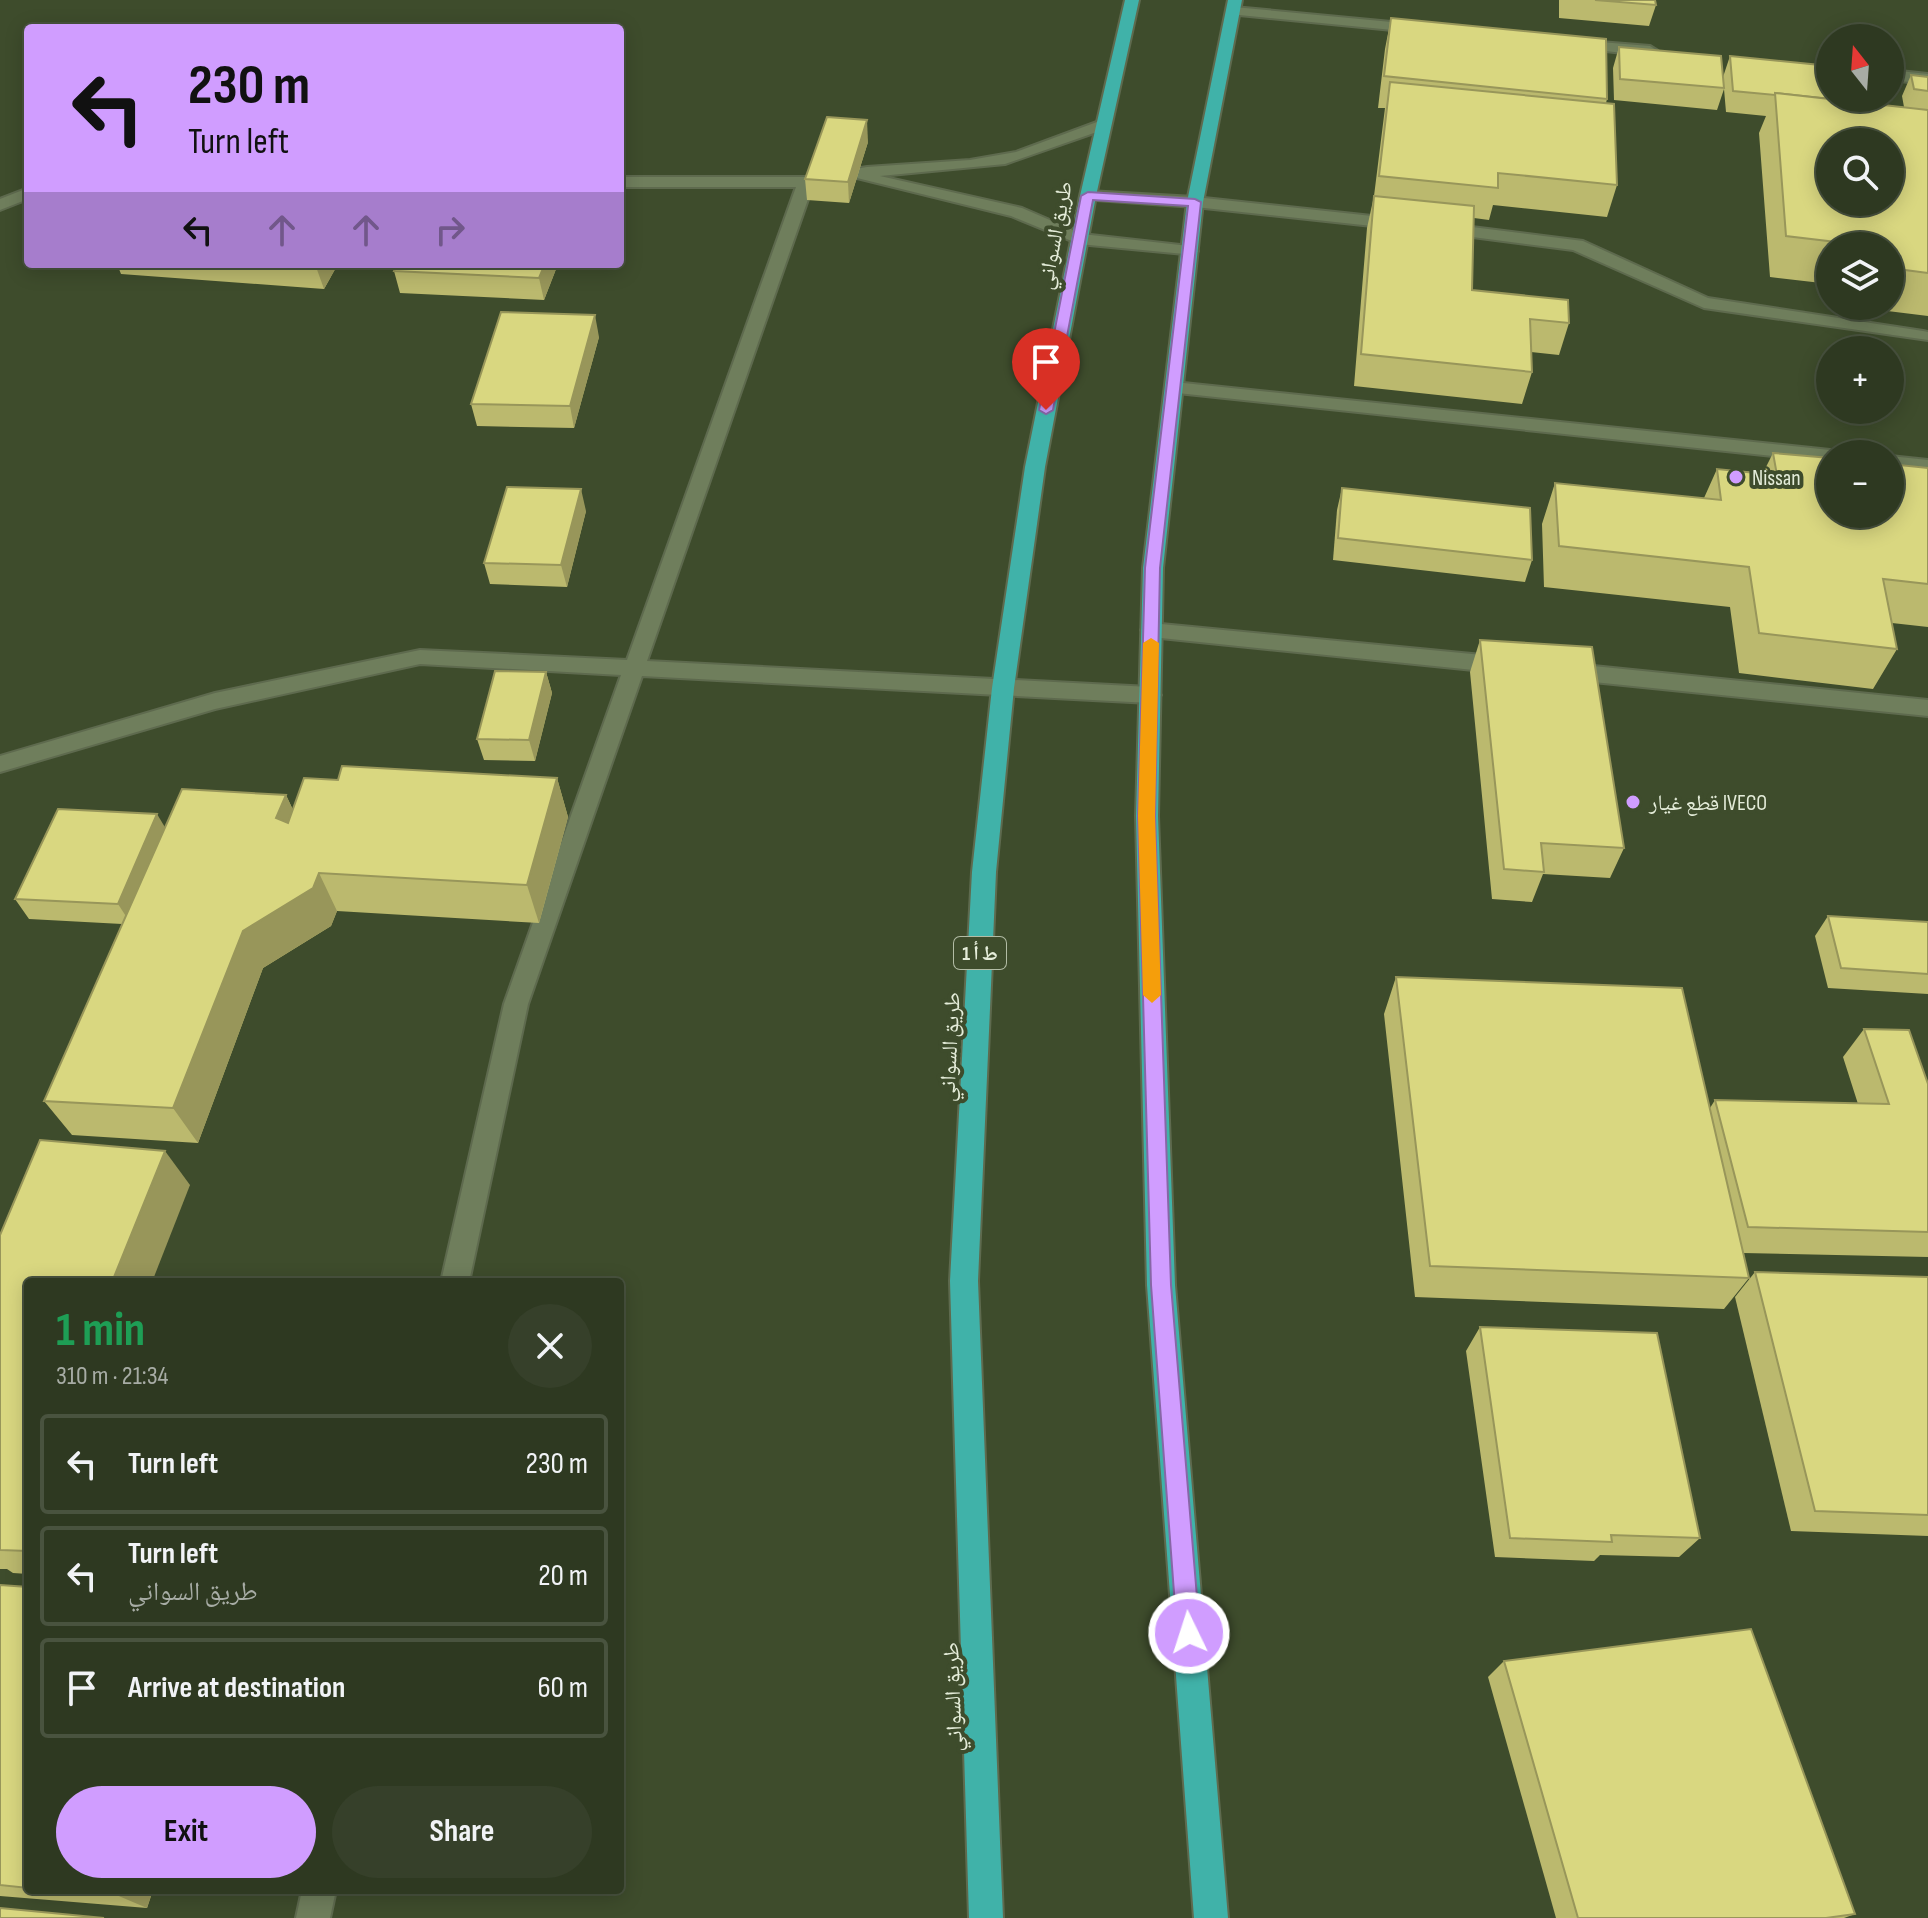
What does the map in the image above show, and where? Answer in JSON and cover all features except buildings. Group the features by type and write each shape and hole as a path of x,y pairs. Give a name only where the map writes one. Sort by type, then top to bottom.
{"highway":[{"name":"طريق السواني","path":"986,1918 964,1281 984,872 1003,688 1035,467 1079,239 1132,0"},
{"path":"1211,1918 1161,1285 1147,816 1153,568 1195,202 1235,5"}],"street":[{"path":"1235,5 1438,31"},
{"path":"1563,43 1673,54"},
{"path":"1904,76 1928,79"},
{"path":"624,182 806,182 835,174 972,165 1013,157 1105,124"},
{"path":"855,174 1016,212 1079,239 1189,251"},
{"path":"456,1278 516,1004 806,182"},
{"path":"0,205 24,195"},
{"path":"1088,196 1195,202 1577,245 1704,303 1923,336"},
{"path":"1174,388 1816,455"},
{"path":"1904,463 1928,466"},
{"path":"1151,630 1928,708"},
{"path":"0,764 215,701 420,657 1150,695"},
{"path":"313,1918 318,1894"}],"slow traffic":[{"path":"1151,643 1147,816 1152,995"}],"place":[{"name":"Nissan","path":"1736,477"},
{"name":"قطع غيار IVECO","path":"1633,802"}],"route":[{"path":"1046,410 1088,196 1195,202 1153,568 1147,816 1161,1285 1189,1633"}]}
